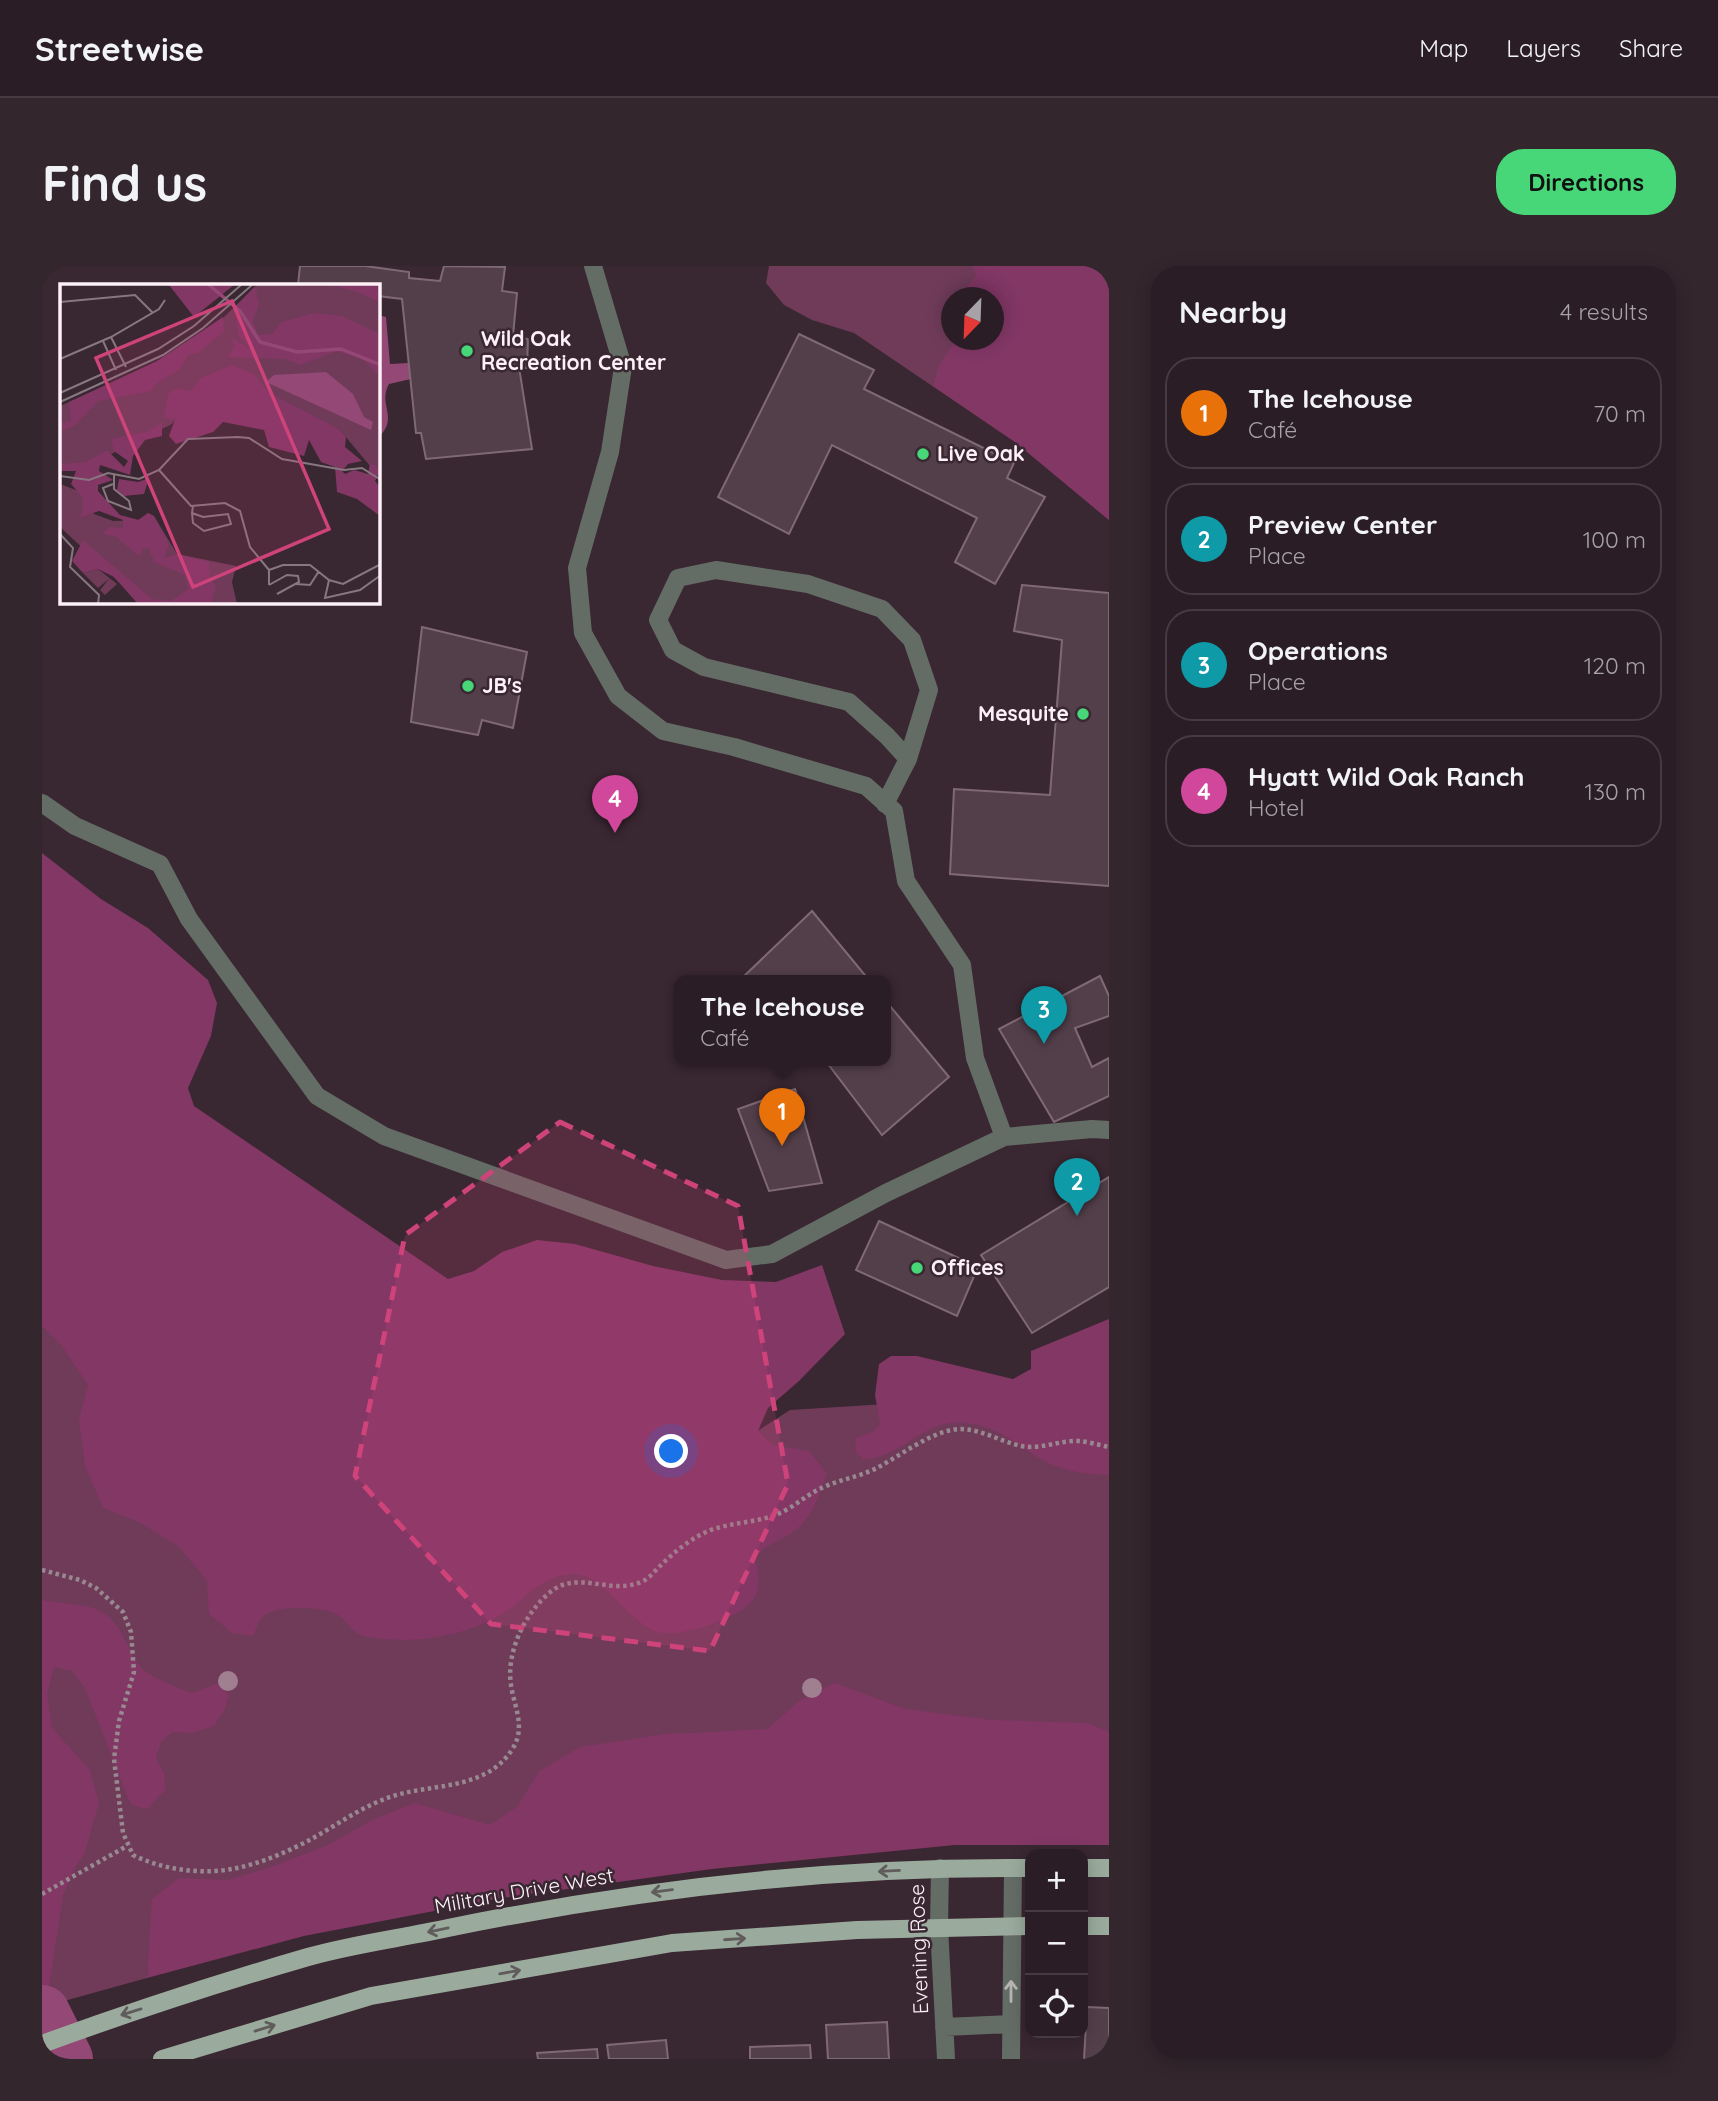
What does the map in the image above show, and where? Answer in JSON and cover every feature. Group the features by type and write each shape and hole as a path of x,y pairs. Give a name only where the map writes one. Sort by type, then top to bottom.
{"main road":[{"name":"Military Drive West","path":"42,2044 113,2018 311,1956 539,1909 659,1891 866,1872 1021,1868"},
{"path":"1088,1868 1109,1868"},
{"path":"162,2059 371,1996 673,1944 857,1930 1025,1926"},
{"path":"1088,1926 1109,1926"}],"street":[{"path":"593,266 623,367 610,452 577,568 583,633 618,696 663,731 734,747 866,786 894,811 906,881 962,965 975,1058 1004,1138"},
{"path":"885,804 908,759 929,690 912,639 882,609 808,584 716,570 678,578 658,620 673,650 704,667 849,702 908,759"},
{"path":"42,803 75,826 160,864 189,919 317,1096 384,1136 726,1260 772,1254 886,1193 1004,1138 1092,1129 1109,1130"},
{"name":"Evening Rose","path":"940,1868 939,1927 946,2059"},
{"path":"1011,2059 1011,1927 1021,1868"},
{"name":"Evening Rose","path":"944,2027 1011,2024"}],"path":[{"path":"42,1570 80,1580 96,1588 123,1612 131,1632 134,1672 119,1721 114,1759 127,1846 133,1855 161,1866 187,1870 230,1870 288,1851 347,1817 399,1794 469,1781 484,1774 507,1755 519,1734 520,1724 510,1682 514,1649 533,1611 548,1594 561,1585 586,1581 616,1587 646,1580 659,1566 699,1535 722,1525 785,1511 813,1492 875,1469 923,1442 953,1430 980,1432 1024,1446 1043,1447 1079,1441 1109,1447"},
{"path":"42,1894 127,1846"}],"highlighted area":[{"path":"560,1122 738,1206 788,1484 710,1651 491,1624 355,1476 405,1235"}],"shaded area":[{"path":"769,266 1109,266 1109,520 1015,442 854,333 812,320 784,305 766,283"},
{"path":"973,266 1109,266 1109,520 1015,442 933,386 938,368 949,350 1004,350 1004,287 967,287 976,276"},
{"path":"380,316 386,317 390,364 409,363 411,379 389,384 385,398 388,417 380,436"},
{"path":"42,853 101,899 148,928 208,980 217,1003 211,1036 188,1088 194,1106 448,1279 474,1271 502,1252 537,1240 575,1244 653,1266 722,1280 776,1282 822,1265 845,1334 768,1408 758,1431 773,1445 809,1451 827,1473 806,1520 755,1557 758,1586 751,1602 734,1615 707,1626 678,1633 657,1632 635,1618 594,1581 583,1575 571,1574 541,1584 491,1620 444,1636 406,1640 362,1636 342,1618 312,1608 289,1608 269,1613 260,1621 253,1636 232,1633 209,1614 207,1581 179,1547 139,1522 103,1508 85,1466 79,1419 88,1385 62,1346 42,1326"},
{"path":"42,1297 549,1566 790,1410 1109,1390 1109,1827 633,1853 148,1967 147,1978 46,2006 46,2003 42,2004"},
{"path":"1109,1319 1109,1475 1061,1468 991,1429 966,1423 933,1428 876,1458 863,1460 855,1450 856,1438 873,1432 880,1424 875,1395 879,1364 891,1356 917,1356 1013,1379 1031,1369 1031,1351"},
{"path":"42,1600 84,1606 104,1614 117,1626 139,1665 155,1677 192,1693 218,1683 229,1695 225,1709 214,1726 192,1733 172,1732 161,1742 156,1758 164,1773 166,1789 147,1809 132,1805 128,1798 85,1688 72,1671 54,1667 47,1694 52,1728 90,1770 99,1803 84,1855 63,1895 46,2006 42,2007"},
{"path":"835,1683 905,1709 992,1720 1088,1723 1109,1732 1109,1845 955,1845 712,1869 502,1898 304,1936 147,1978 152,1899 179,1878 228,1880 268,1868 328,1845 374,1819 415,1803 490,1825 517,1807 539,1771 580,1747 666,1734 767,1729 799,1701"}],"building":[{"name":"Wild Oak Recreation Center","path":"300,266 365,266 409,272 409,278 440,281 444,266 505,267 502,291 517,293 513,336 528,339 527,368 519,367 532,449 426,459 421,433 416,433 402,299 380,296 380,284 298,284"},
{"name":"Live Oak","path":"799,334 874,370 864,389 1014,463 1007,478 1045,497 995,584 955,562 977,518 832,445 789,534 718,497"},
{"name":"Mesquite","path":"1022,585 1109,593 1109,886 950,874 954,789 1050,795 1062,640 1014,631"},
{"name":"JB's","path":"422,627 527,652 513,728 482,720 478,735 411,722"},
{"path":"812,911 865,975 745,975"},
{"path":"1100,976 1109,996 1109,1016 1075,1028 1092,1067 1109,1058 1109,1096 1054,1122 999,1029"},
{"path":"891,1007 949,1077 882,1135 830,1066 891,1066"},
{"path":"795,1089 822,1183 769,1191 738,1109"},
{"path":"1109,1177 1109,1287 1032,1333 981,1255"},
{"name":"Offices","path":"879,1221 978,1267 957,1316 856,1270"},
{"path":"1088,2007 1109,2008 1109,2059 1084,2059 1085,2038 1088,2038"},
{"path":"887,2022 889,2059 828,2059 826,2025"},
{"path":"666,2040 668,2059 609,2059 607,2045"},
{"path":"810,2045 811,2059 750,2059 750,2047"},
{"path":"597,2049 598,2059 538,2059 537,2053"}],"waterway":[{"path":"42,2013 65,2059"}],"place":[{"name":"Wild Oak Recreation Center","path":"467,351"},
{"name":"Live Oak","path":"923,454"},
{"name":"JB's","path":"468,686"},
{"name":"Mesquite","path":"1083,714"},
{"name":"Hyatt Wild Oak Ranch","path":"615,833"},
{"name":"Operations","path":"1044,1044"},
{"name":"The Icehouse","path":"782,1146"},
{"name":"Preview Center","path":"1077,1216"},
{"name":"Offices","path":"917,1268"}]}
